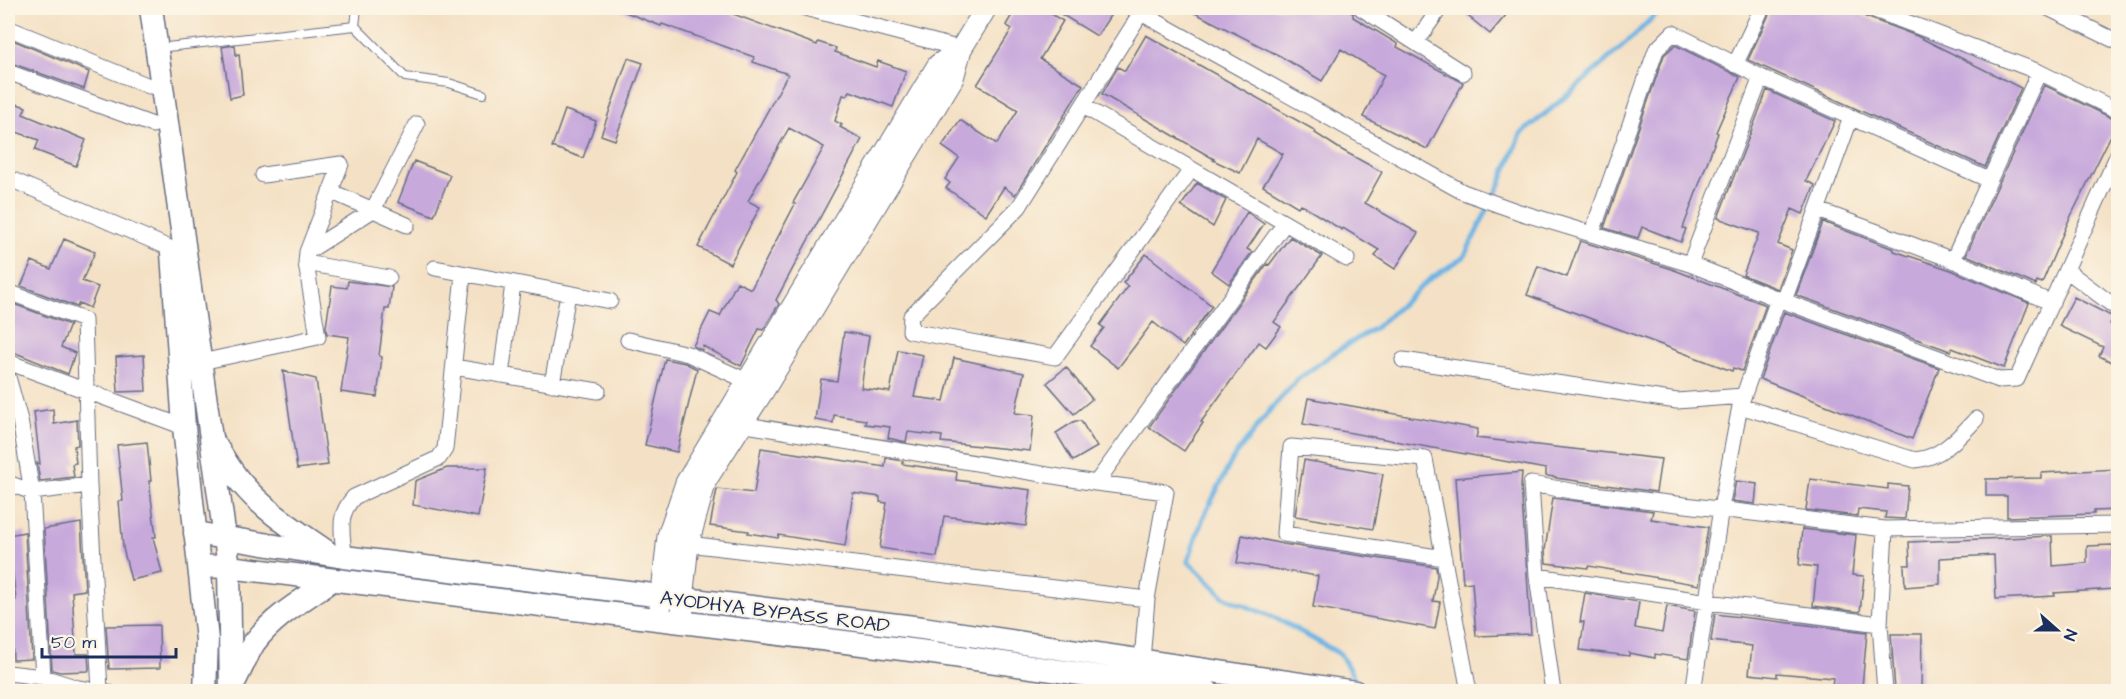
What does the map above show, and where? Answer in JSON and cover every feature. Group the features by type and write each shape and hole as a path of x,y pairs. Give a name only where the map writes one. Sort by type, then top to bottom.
{"main road":[{"path":"137,8 172,249 184,427 207,640 206,692"},
{"path":"151,8 229,567 231,690"},
{"path":"212,439 238,480 261,504 283,523 338,556"},
{"name":"AYODHYA BYPASS ROAD","path":"195,533 919,651 1208,692"},
{"name":"AYODHYA BYPASS ROAD","path":"199,566 671,610 922,628 1355,692"},
{"path":"231,690 253,645 268,627 332,580"}],"street":[{"path":"805,8 961,49"},
{"path":"671,610 668,536 686,483 732,423 953,78 961,49 986,8"},
{"path":"1361,8 1463,73"},
{"path":"1416,42 1440,8"},
{"path":"1735,65 1762,8"},
{"path":"1869,8 2039,72 2118,111"},
{"path":"2048,8 2118,42"},
{"path":"1191,170 1055,357 910,331 911,316 1019,207 1083,105 1139,9 1463,192 1519,212 1690,264 1999,380 2017,379 2117,160"},
{"path":"8,28 149,86"},
{"path":"1592,233 1656,50 1673,33 1735,65 1989,180"},
{"path":"8,72 153,125"},
{"path":"1953,260 2039,72"},
{"path":"1690,264 1761,77"},
{"path":"1083,105 1347,259"},
{"path":"1693,692 1721,508 1741,401 1818,210 1851,117"},
{"path":"307,257 373,210 417,124"},
{"path":"201,362 318,337 307,257 341,164 262,175"},
{"path":"8,178 172,249"},
{"path":"330,191 407,225"},
{"path":"1818,210 1953,260 2052,303"},
{"path":"1096,483 1285,223"},
{"path":"307,257 389,278"},
{"path":"435,268 610,301"},
{"path":"2066,270 2118,309"},
{"path":"338,556 342,516 345,507 354,497 440,458 445,449 463,275"},
{"path":"501,375 513,284"},
{"path":"8,292 84,320 89,485 100,691"},
{"path":"552,384 568,294"},
{"path":"628,340 688,354 756,385"},
{"path":"1403,360 1677,401 1741,401 1915,460 1928,459 1936,455 1976,418"},
{"path":"8,362 184,427"},
{"path":"454,367 598,391"},
{"path":"8,377 14,418 32,492 43,677"},
{"path":"732,423 1096,483 1166,492 1147,599 1142,661"},
{"path":"671,610 706,480 732,423"},
{"path":"1444,558 1284,534 1292,447 1425,459 1444,558 1469,692"},
{"path":"8,483 32,492 89,485"},
{"path":"1553,692 1537,576 1531,484 1577,492 1886,529 2118,525"},
{"path":"1885,692 1880,624 1886,529"},
{"path":"668,536 688,544 1147,599"},
{"path":"1537,576 1708,602 1880,624"},
{"path":"8,673 43,677 78,688 108,692"}],"lane":[{"path":"355,26 357,8"},
{"path":"157,48 355,26"},
{"path":"355,26 405,77 449,83 483,94"}],"building":[{"path":"615,8 717,8 817,45 818,42 836,48 835,52 876,67 878,61 906,71 893,107 850,91 847,96 843,95 835,121 842,125 840,127 862,139 776,300 779,304 763,330 759,329 741,366 703,346 702,350 693,346 710,312 720,316 737,282 751,289 795,204 793,203 824,147 789,128 748,201 760,207 730,264 698,247 737,172 735,170 788,74 753,62 754,57"},
{"path":"1016,8 1041,8 1063,21 1040,59 1083,85 1015,195 1004,187 986,215 946,188 950,183 945,179 959,158 942,146 960,120 997,144 1018,110 977,85 1012,29 1006,25"},
{"path":"1051,8 1115,8 1097,36"},
{"path":"1185,8 1342,8 1398,44 1397,47 1463,83 1427,149 1363,117 1384,75 1341,49 1322,81 1280,56"},
{"path":"1458,8 1497,8 1506,15 1490,34"},
{"path":"1772,8 1860,8 1861,14 1866,17 1917,36 2021,88 1985,167 1748,60"},
{"path":"1146,35 1316,131 1315,133 1340,149 1382,172 1365,203 1418,233 1395,269 1375,256 1379,250 1300,204 1298,207 1263,186 1283,154 1257,139 1240,173 1213,160 1102,94 1118,67 1125,71"},
{"path":"8,38 89,72 84,89 8,62"},
{"path":"235,45 236,55 239,54 243,95 230,98 222,47"},
{"path":"1675,45 1740,77 1716,132 1718,133 1683,228 1686,229 1681,242 1642,227 1638,238 1604,228 1664,55"},
{"path":"628,58 643,63 615,140 601,135"},
{"path":"2044,85 2118,121 2068,222 2042,283 2037,281 2036,285 1966,255"},
{"path":"1767,90 1835,121 1806,181 1815,185 1803,214 1792,209 1778,244 1792,250 1778,289 1743,275 1759,233 1718,218"},
{"path":"8,101 26,107 23,114 86,140 76,166 35,150 39,140 8,129"},
{"path":"565,110 596,121 583,158 552,147"},
{"path":"414,161 450,175 434,216 398,202"},
{"path":"1197,183 1226,200 1213,227 1181,206"},
{"path":"1247,212 1264,224 1247,249 1252,252 1229,284 1211,271"},
{"path":"1823,222 1894,249 1894,251 1951,270 2029,303 2004,368 1952,348 1951,351 1947,350 1796,295"},
{"path":"1290,237 1322,256 1274,322 1281,327 1266,347 1259,342 1201,422 1203,423 1184,451 1149,427 1267,264 1269,265"},
{"path":"64,239 95,252 82,281 98,287 90,308 79,303 77,307 21,286 32,261 51,269"},
{"path":"1580,241 1669,268 1766,305 1742,371 1733,368 1732,371 1527,295 1538,266 1567,277"},
{"path":"1146,254 1212,306 1183,346 1153,322 1118,368 1090,346 1104,328 1100,325 1128,287 1123,283"},
{"path":"348,281 392,287 389,309 385,309 377,397 341,392 349,337 327,334 326,327 332,286 347,288"},
{"path":"2074,297 2113,317 2110,324 2118,328 2118,365 2099,356 2103,347 2059,326"},
{"path":"8,302 70,325 61,347 75,353 68,374 8,350"},
{"path":"1784,312 1939,368 1912,439 1760,379"},
{"path":"844,332 869,336 861,388 890,392 898,350 923,355 914,397 944,401 954,358 1024,373 1015,413 1034,415 1030,451 941,442 942,436 908,432 906,442 888,438 890,427 865,424 866,420 834,415 833,423 815,420 821,379 837,381"},
{"path":"144,355 146,391 118,392 116,357"},
{"path":"665,359 685,363 697,369 677,452 645,445"},
{"path":"1066,367 1092,399 1074,414 1047,383"},
{"path":"283,371 316,379 328,465 297,469"},
{"path":"1308,398 1478,429 1476,438 1661,459 1656,492 1556,478 1546,476 1546,469 1303,424"},
{"path":"53,409 54,424 77,420 78,445 74,446 76,463 72,464 74,477 40,481 34,412"},
{"path":"1075,421 1081,421 1097,447 1073,461 1056,433"},
{"path":"147,442 156,537 153,537 162,573 131,580 123,548 119,501 123,501 117,445"},
{"path":"761,448 885,467 886,458 903,461 902,464 957,472 956,480 1031,490 1026,526 944,516 937,557 880,548 887,503 880,502 880,497 853,493 845,546 779,535 778,538 748,533 749,531 710,526 717,489 754,493"},
{"path":"1304,460 1383,474 1373,529 1295,516"},
{"path":"447,468 487,468 478,517 413,505 415,481"},
{"path":"2118,469 2118,510 2094,511 2094,514 2007,517 2007,496 1986,496 1986,479 2041,478 2041,473"},
{"path":"1522,472 1531,634 1476,636 1472,582 1463,583 1455,478"},
{"path":"1810,479 1888,489 1888,484 1908,486 1905,519 1885,518 1886,512 1858,509 1857,516 1806,510"},
{"path":"1736,481 1757,484 1755,504 1732,501"},
{"path":"1553,498 1653,511 1651,519 1708,527 1699,585 1589,566 1588,568 1546,563 1545,550"},
{"path":"81,523 85,590 72,592 76,654 88,654 89,669 88,671 60,672 52,670 44,529"},
{"path":"1802,529 1856,535 1852,575 1864,576 1860,612 1813,606 1817,567 1799,565"},
{"path":"25,532 32,659 13,660 10,601 16,600 8,535"},
{"path":"1242,535 1283,544 1436,567 1433,601 1440,602 1435,629 1313,607 1318,576 1237,563"},
{"path":"2052,536 2053,566 2087,563 2087,546 2113,545 2114,589 2054,593 2055,596 1996,599 1994,555 1940,558 1940,584 1905,587 1904,565 1910,565 1909,542"},
{"path":"1585,593 1639,602 1635,628 1662,633 1667,606 1695,611 1688,659 1655,654 1655,658 1629,653 1629,656 1580,650 1584,622 1580,622"},
{"path":"1715,614 1867,632 1862,687 1832,685 1833,678 1777,673 1777,677 1749,674 1752,646 1711,641"},
{"path":"159,625 160,668 109,669 106,626"},
{"path":"1891,634 1922,634 1921,690 1895,690"}],"waterway":[{"path":"1359,686 1340,654 1276,618 1224,597 1188,561 1203,518 1232,460 1270,410 1298,379 1375,328 1431,278 1464,257 1500,184 1521,134 1577,87 1662,8"}]}
